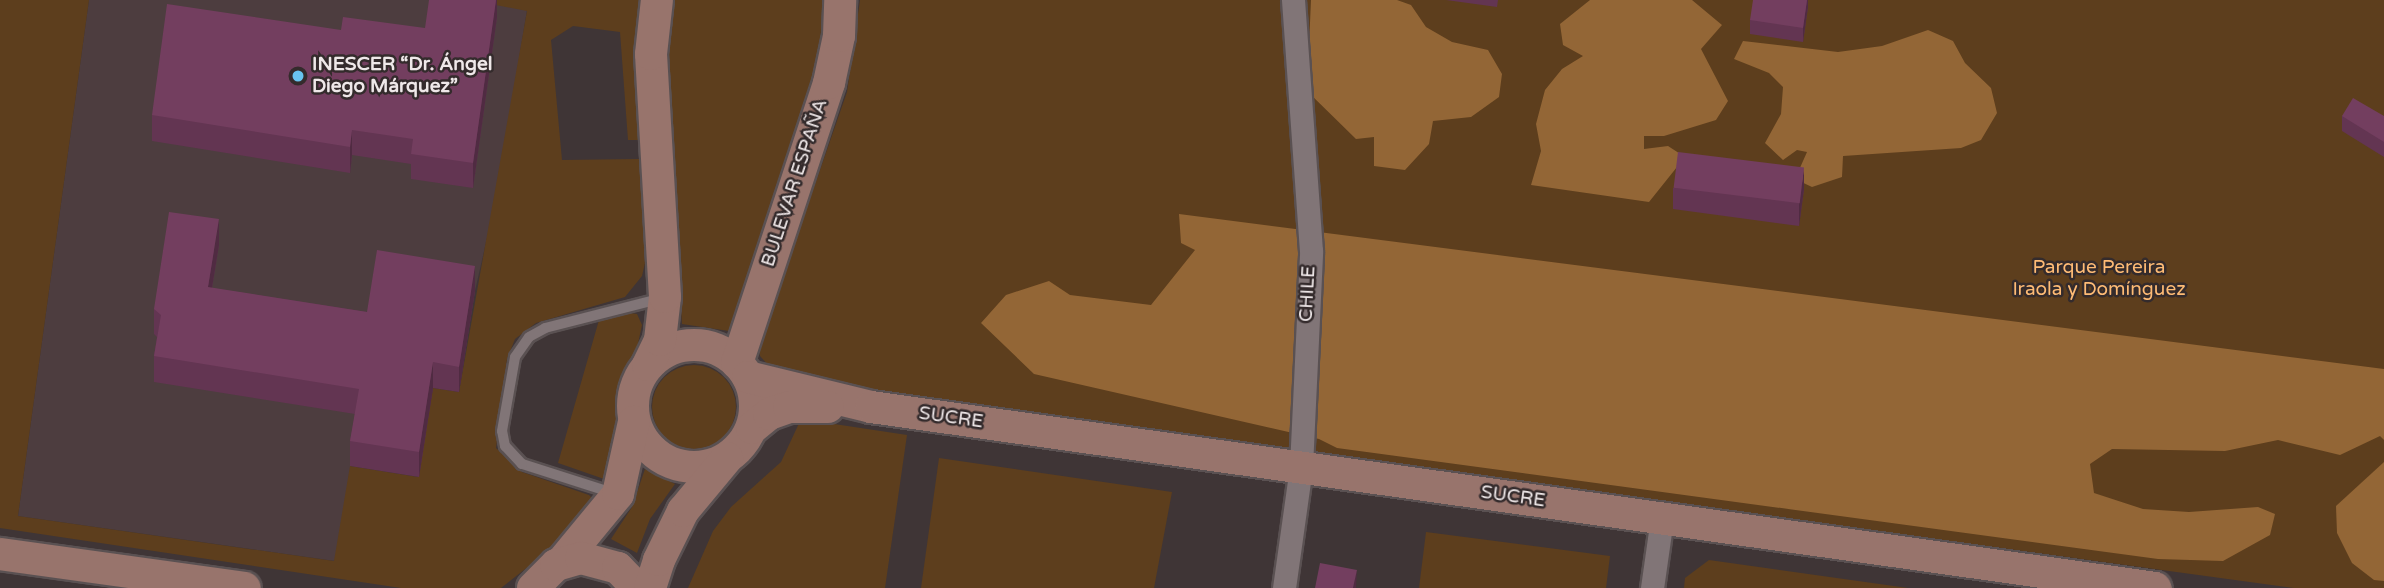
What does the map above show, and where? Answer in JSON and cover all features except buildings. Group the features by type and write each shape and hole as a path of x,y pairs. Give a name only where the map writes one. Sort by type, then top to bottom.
{"main road":[{"path":"540,579 618,494 634,422 637,382 660,340 665,297 651,54 657,0"},
{"name":"BULEVAR ESPAÑA","path":"743,370 829,83 839,36 840,0"},
{"path":"648,365 676,347 708,346 743,370 755,411 752,428 683,511 659,560 650,588"},
{"name":"SUCRE","path":"743,370 871,407"},
{"name":"SUCRE","path":"752,428 769,414 789,407 871,407 2155,588"},
{"path":"634,422 654,454 671,464 709,466 727,458"},
{"path":"0,554 130,580 245,588"},
{"path":"540,579 600,560 625,573 637,588"}],"street":[{"name":"CHILE","path":"1284,588 1301,467 1311,251 1293,0"},
{"path":"1652,588 1662,518"}],"lane":[{"path":"618,494 522,464 505,446 502,431 515,357 529,337 545,328 665,297"}],"shaded area":[{"path":"89,0 470,0 527,10 496,198 475,291 377,276 365,355 154,334 364,385 335,561 18,516"},
{"path":"1311,0 1397,0 1411,5 1426,27 1452,42 1488,50 1502,74 1499,97 1471,117 1433,121 1429,144 1405,170 1374,166 1374,137 1356,139 1307,91"},
{"path":"1590,0 1692,0 1722,25 1701,49 1728,101 1716,120 1664,136 1644,136 1644,149 1668,146 1685,157 1649,202 1531,185 1541,151 1536,124 1545,90 1562,69 1583,56 1563,45 1560,24"},
{"path":"1928,30 1953,41 1965,63 1991,88 1997,113 1981,140 1961,148 1843,156 1842,177 1812,187 1795,179 1807,152 1797,150 1783,160 1765,143 1781,114 1783,87 1769,73 1734,59 1743,41 1838,52 1882,46"},
{"path":"1179,214 2384,369 2384,440 2380,436 2340,455 2278,440 2225,451 2112,449 2090,464 2094,493 2143,509 2189,512 2258,507 2275,514 2270,535 2223,561 2158,559 1337,448 1319,439 1034,374 981,323 1006,295 1049,281 1070,295 1151,305 1195,250 1181,243"},
{"path":"2384,462 2384,581 2374,580 2352,563 2337,533 2336,506"}],"green space":[{"path":"0,0 89,0 18,516 334,561 350,466 418,477 433,388 459,392 527,11 470,0 639,0 634,47 639,140 628,140 620,32 573,26 551,40 562,160 640,159 645,263 642,276 625,297 536,323 515,339 507,359 496,448 522,472 589,495 595,501 557,544 501,588 401,588 0,528"},
{"path":"671,0 823,0 819,59 729,331 682,324 666,68"},
{"name":"Parque Pereira Iraola y Domínguez","path":"860,0 2384,0 2384,588 2294,588 876,394 795,377 769,366 760,356 759,346 847,92"},
{"path":"637,314 642,325 636,353 616,397 618,427 607,480 558,463 599,320"},
{"path":"694,365 710,368 724,377 733,391 736,407 733,423 724,437 710,446 694,449 678,446 664,437 655,423 652,407 655,391 664,377 678,368"},
{"path":"801,419 907,435 885,588 688,588 713,531 731,507 781,462"},
{"path":"939,458 1172,492 1154,588 921,588"},
{"path":"645,469 675,484 650,519 637,553 611,539 632,507"},
{"path":"1426,532 1610,556 1606,588 1419,588"},
{"path":"1709,560 1908,588 1684,588 1685,578"}],"place":[{"name":"INESCER “Dr. Ángel Diego Márquez”","path":"298,76"}]}
